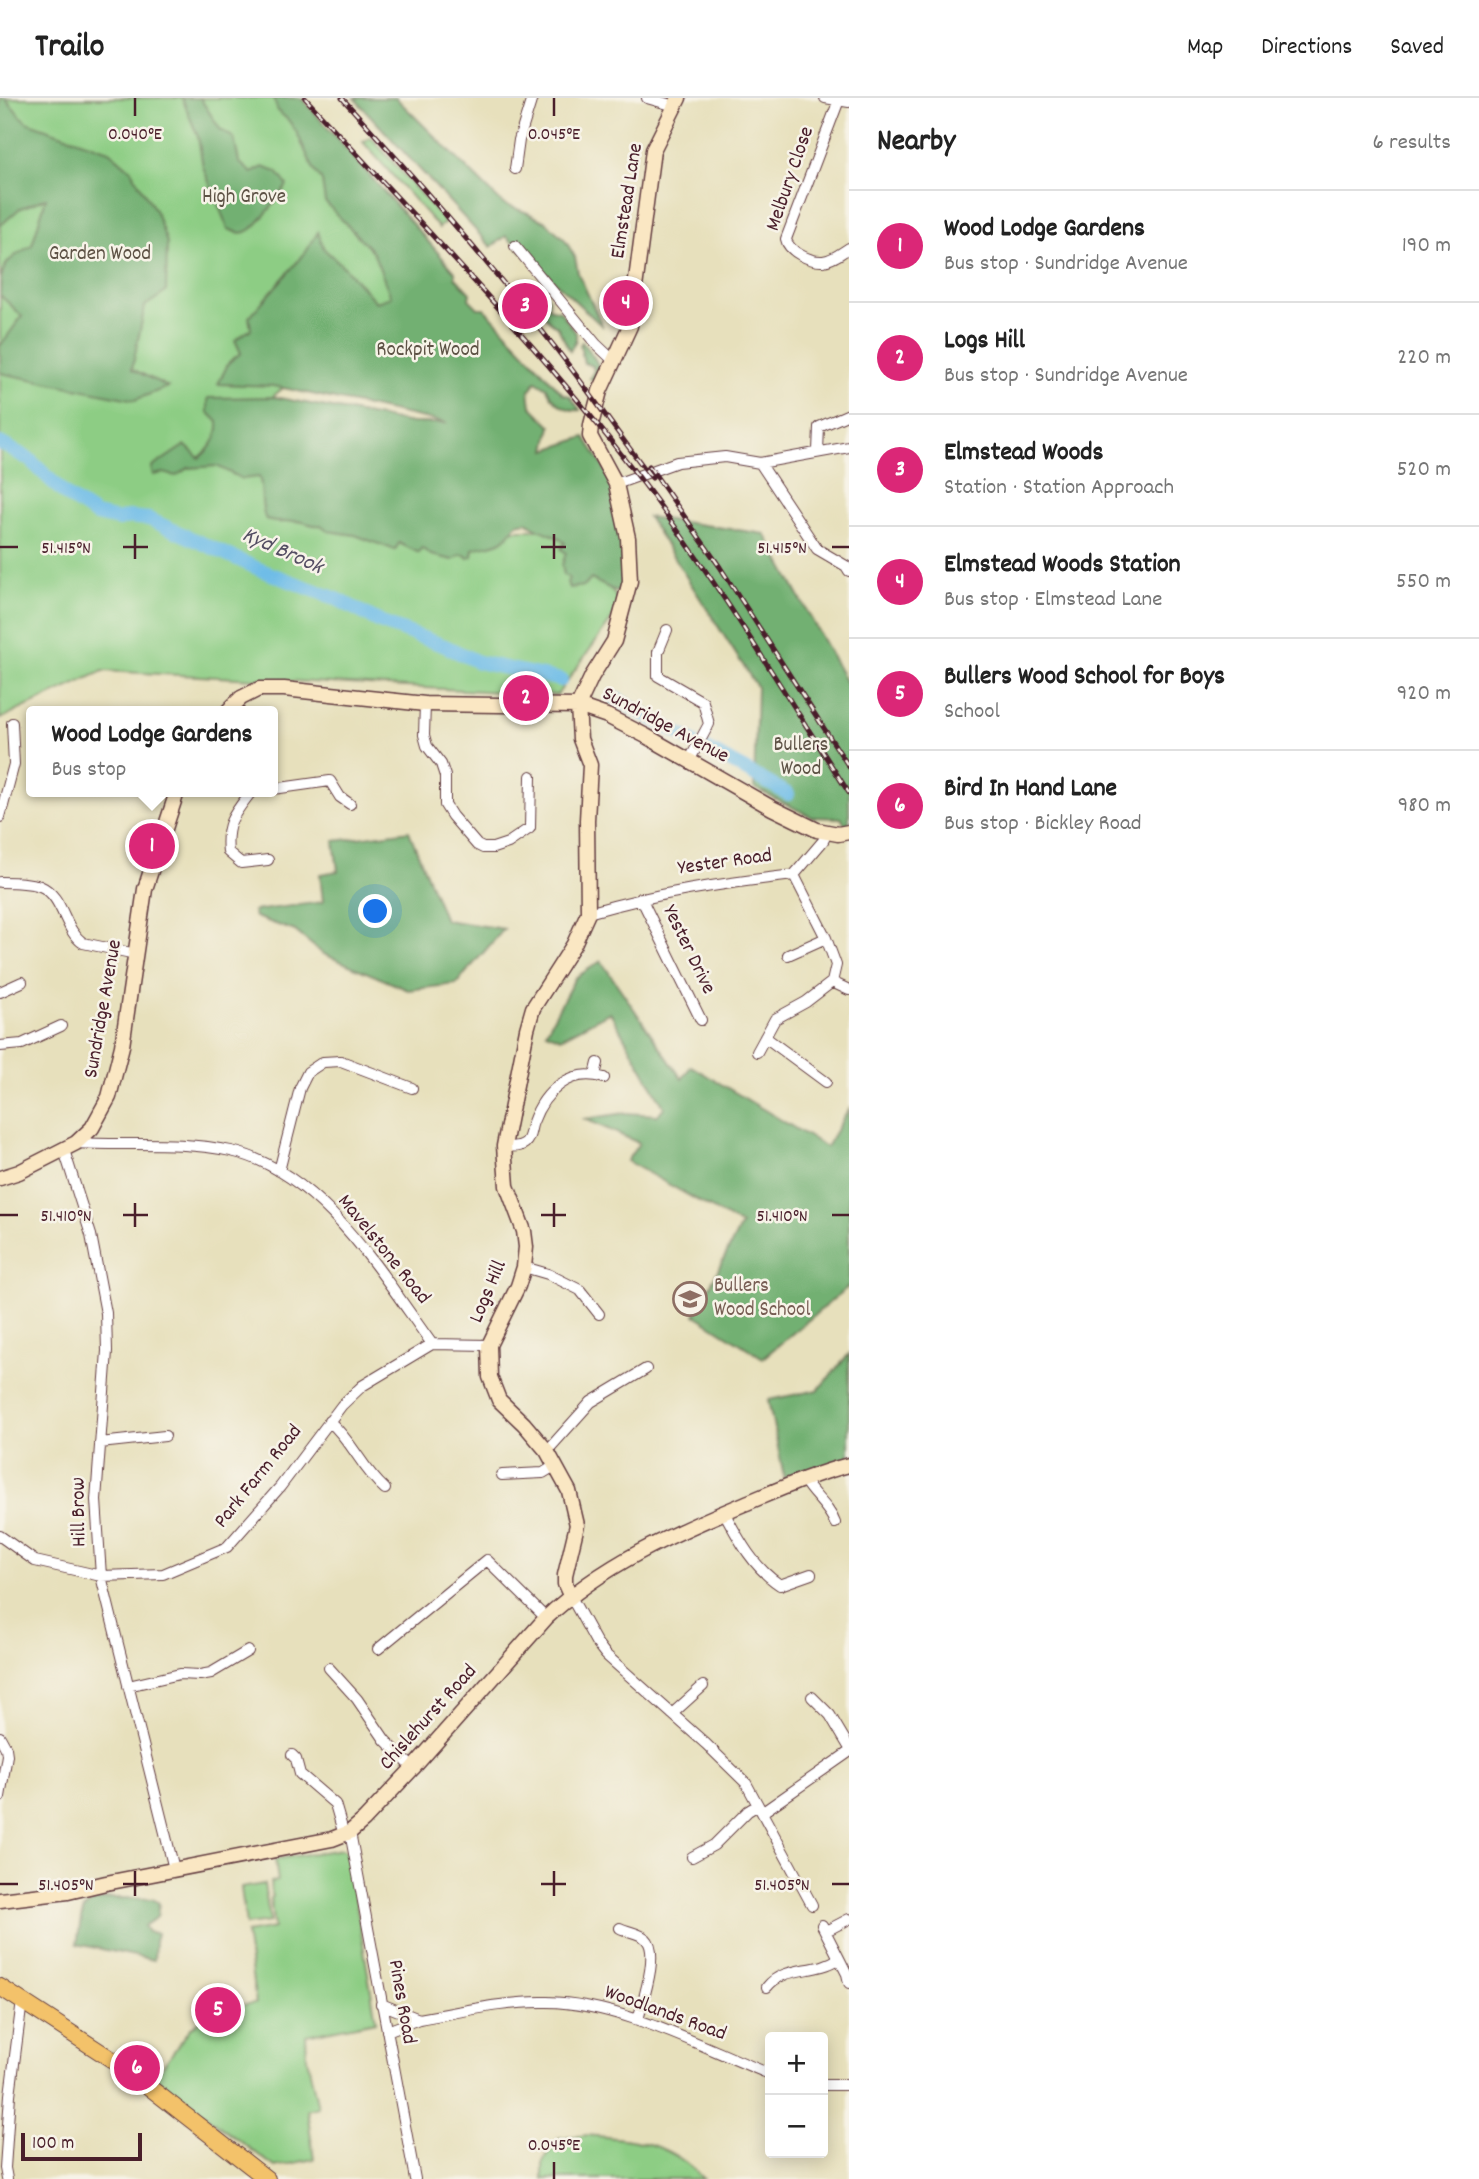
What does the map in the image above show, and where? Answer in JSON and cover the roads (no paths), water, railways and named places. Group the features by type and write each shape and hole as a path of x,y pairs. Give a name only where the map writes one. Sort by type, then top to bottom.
{"main road":[{"path":"0,1987 122,2066 267,2179"}],"street":[{"path":"515,169 519,141 532,98"},
{"path":"647,98 677,102"},
{"path":"825,98 844,101"},
{"name":"Melbury Close","path":"844,101 786,243 792,250 821,261 831,259 849,248"},
{"name":"Elmstead Lane","path":"578,706 592,676 614,641 631,581 628,538 616,484 590,436 600,391 631,326 653,150 677,102"},
{"path":"515,246 596,344 614,361"},
{"path":"818,452 819,427 849,414"},
{"path":"616,484 677,462 725,457 760,463 849,447"},
{"path":"760,463 817,549 846,566 849,571"},
{"path":"667,630 658,652 658,677 703,702 709,724 689,761"},
{"name":"Sundridge Avenue","path":"233,706 241,698 259,689 284,689 425,704 578,706 607,716 772,808 827,833"},
{"path":"425,704 424,735 427,746 441,764 445,776 445,805 477,845 493,848 516,839 530,828 531,776"},
{"name":"Logs Hill","path":"570,1595 565,1576 574,1545 576,1516 569,1491 547,1451 499,1400 490,1377 489,1345 518,1286 524,1267 524,1231 507,1186 504,1146 533,1008 567,955 588,913 587,820 590,765 580,739 578,706"},
{"path":"0,817 14,764 12,723"},
{"path":"278,788 330,781 340,797 350,804"},
{"name":"Sundridge Avenue","path":"0,1178 19,1172 70,1147 92,1128 109,1097 119,1060 145,889 175,797"},
{"path":"247,797 231,817 226,836 228,852 241,863 268,860"},
{"path":"827,833 849,832"},
{"name":"Yester Road","path":"588,913 641,898 713,884 794,875 827,833"},
{"path":"757,1052 775,1019 806,1002 832,982 836,965 826,938 794,875"},
{"path":"0,881 40,886 51,894 76,939 83,943 135,954"},
{"name":"Yester Drive","path":"641,898 701,1020"},
{"path":"788,955 826,938"},
{"path":"0,992 22,982"},
{"path":"832,982 849,990"},
{"path":"0,1046 22,1044 61,1026"},
{"path":"765,1037 826,1082"},
{"path":"279,1171 300,1088 307,1072 323,1062 341,1061 412,1088"},
{"path":"504,1146 522,1145 528,1140 538,1113 561,1082 578,1075 599,1076 598,1063"},
{"path":"92,1128 99,1144"},
{"name":"Mavelstone Road","path":"70,1147 147,1143 205,1147 255,1158 279,1171 316,1198 355,1238 432,1343"},
{"name":"Hill Brow","path":"70,1147 106,1313 107,1351 96,1500 101,1576 174,1870"},
{"path":"524,1267 548,1274 580,1290 599,1314"},
{"path":"432,1343 489,1345"},
{"name":"Park Farm Road","path":"0,1536 35,1561 101,1576 163,1574 227,1547 279,1487 329,1421 362,1386 432,1343"},
{"path":"547,1451 591,1402 646,1369"},
{"path":"329,1421 345,1435 369,1475 385,1489"},
{"path":"100,1443 165,1436"},
{"path":"515,1461 515,1474"},
{"path":"502,1475 543,1473 556,1465"},
{"name":"Chislehurst Road","path":"347,1833 413,1768 546,1618 570,1595 608,1569 724,1512 849,1465"},
{"path":"804,1480 811,1493 831,1512 835,1523"},
{"path":"724,1512 739,1540 763,1573 780,1585 811,1574"},
{"path":"378,1649 487,1560 546,1618"},
{"path":"570,1595 606,1655 737,1773 761,1809 812,1905"},
{"path":"128,1686 180,1674 211,1674 248,1651"},
{"path":"329,1668 357,1699 385,1741 413,1768"},
{"path":"672,1714 703,1686"},
{"path":"692,1857 714,1845 748,1811 761,1809 849,1749 830,1716 812,1697"},
{"path":"0,1737 7,1755 0,1797"},
{"name":"Pines Road","path":"292,1755 296,1759 300,1774 335,1804 347,1833 415,2179"},
{"path":"0,1900 68,1892 347,1833"},
{"path":"849,1919 824,1928 849,1983"},
{"path":"620,1928 644,1937 652,1951 638,2020"},
{"path":"768,1987 774,1978 829,1965 838,1959"},
{"path":"7,2179 5,2168 10,2095 22,2001"},
{"name":"Woodlands Road","path":"387,2031 419,2019 521,2003 550,2002 602,2010 638,2020 765,2072"},
{"path":"382,2004 419,2019"},
{"path":"828,2085 849,2085"}],"waterway":[{"name":"Kyd Brook","path":"0,443 29,459 67,496 96,515 119,520 128,517 149,519 261,570 337,599 382,623 445,646 478,662 561,680"},
{"name":"Kyd Brook","path":"615,698 692,741"},
{"name":"Kyd Brook","path":"704,747 788,794"}],"railway":[{"path":"305,98 522,335 605,433 698,559 849,793"},
{"path":"342,98 396,157 525,310 652,478"},
{"path":"649,466 720,567 849,767"}],"place":[{"name":"Elmstead Woods Station","path":"626,303"},
{"name":"Elmstead Woods","path":"525,306"},
{"name":"Logs Hill","path":"526,698"},
{"name":"Wood Lodge Gardens","path":"152,846"},
{"name":"Bullers Wood School","path":"690,1299"},
{"name":"Bullers Wood School for Boys","path":"218,2010"},
{"name":"Bird In Hand Lane","path":"137,2068"}],"park label":[{"name":"High Grove","path":"244,198"},
{"name":"Garden Wood","path":"100,255"},
{"name":"Rockpit Wood","path":"428,351"},
{"name":"Bullers Wood","path":"801,758"}]}
